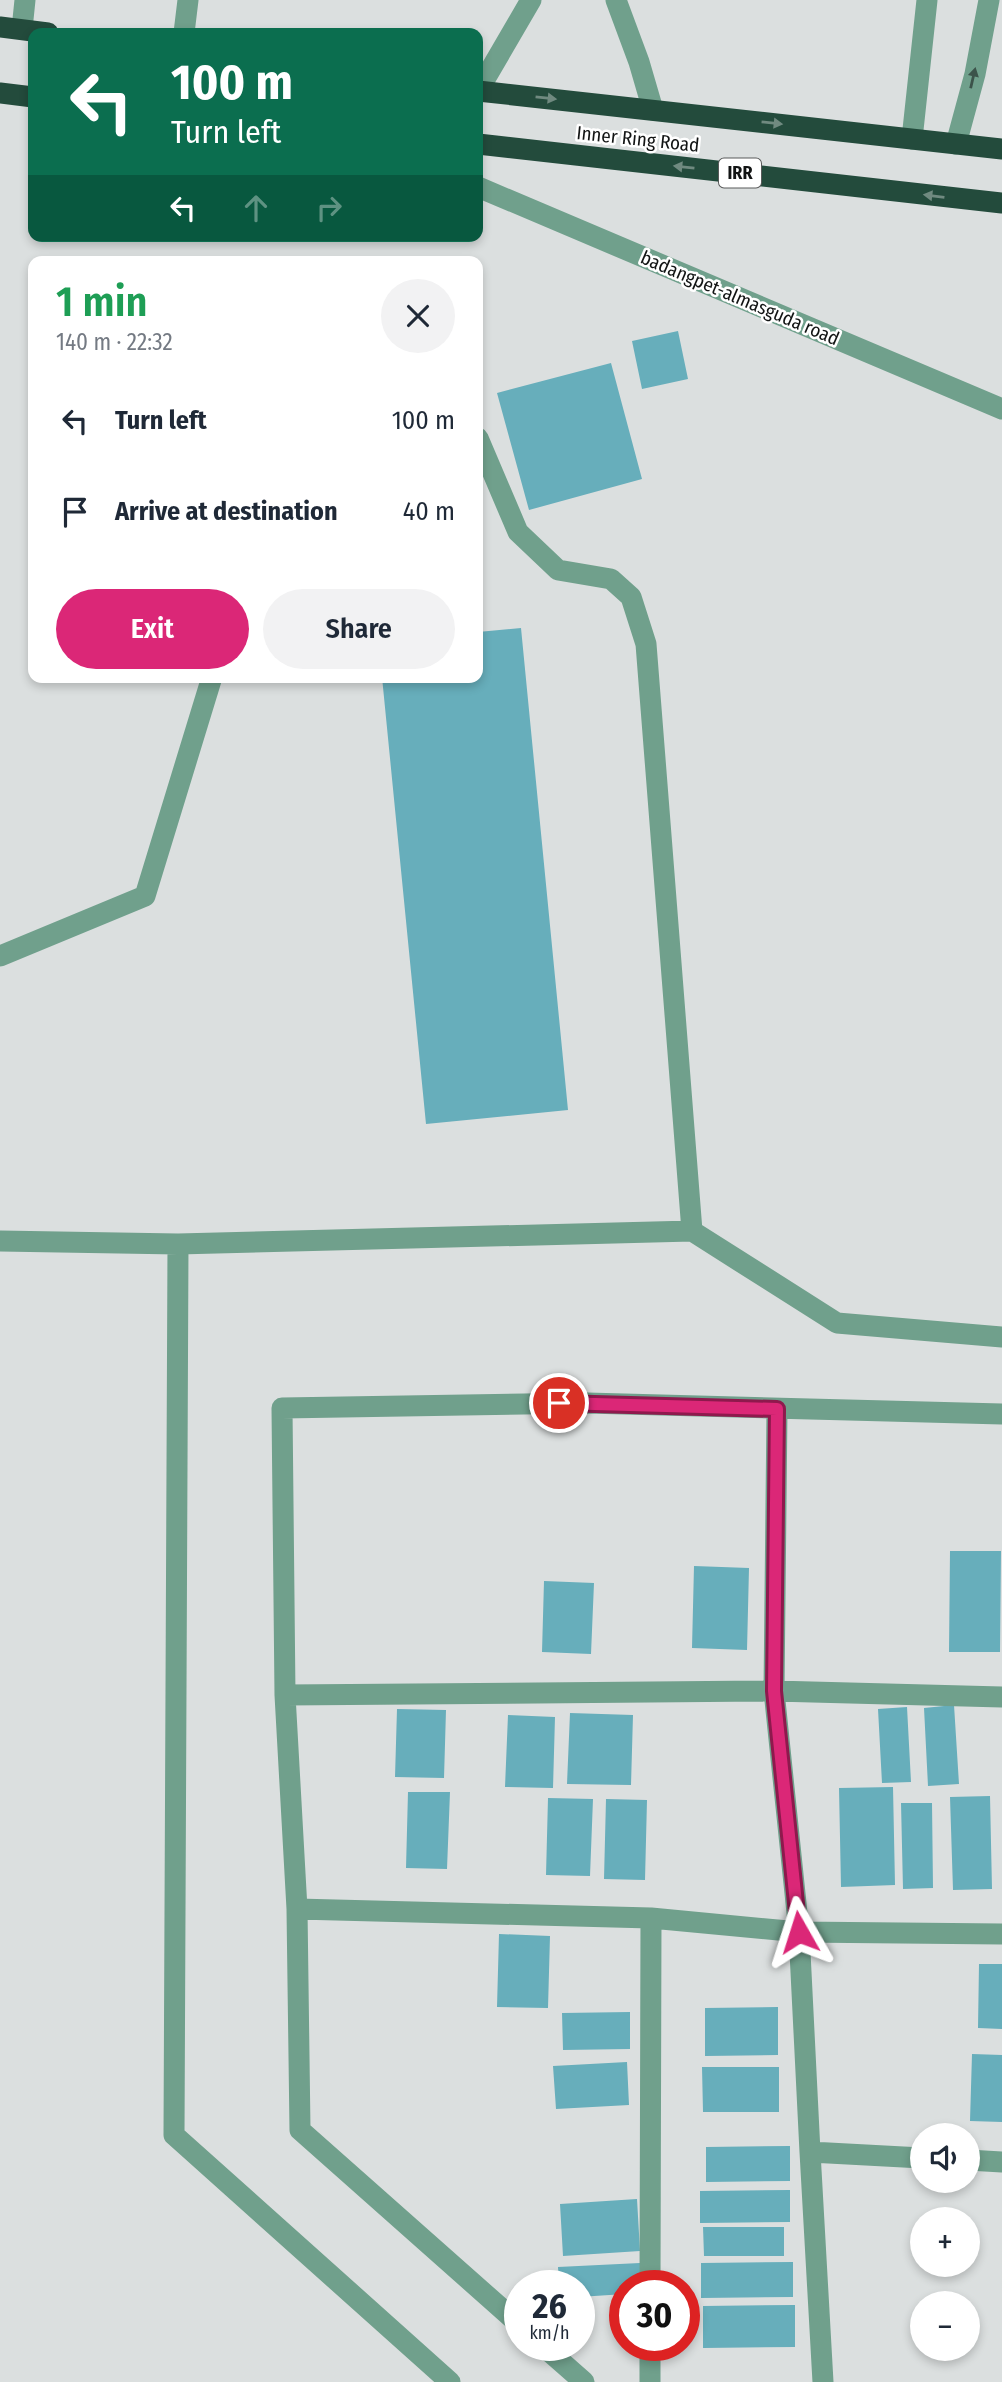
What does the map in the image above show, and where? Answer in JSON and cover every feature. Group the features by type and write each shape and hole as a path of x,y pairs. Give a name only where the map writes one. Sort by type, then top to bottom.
{"highway":[{"path":"0,27 28,30"},
{"name":"Inner Ring Road","path":"483,92 1002,149"},
{"path":"0,93 28,96"},
{"name":"Inner Ring Road","path":"483,145 1002,203"}],"street":[{"path":"22,29 25,0"},
{"path":"185,28 188,0"},
{"path":"483,82 531,0"},
{"path":"616,0 653,110"},
{"path":"912,139 927,0"},
{"path":"956,144 975,74 989,0"},
{"name":"badangpet-almasguda road","path":"483,189 1002,409"},
{"path":"483,450 518,532 558,570 611,579 631,597 646,644 692,1231"},
{"path":"0,956 145,896 210,683"},
{"path":"0,1241 178,1244 692,1231 836,1323 1002,1337"},
{"path":"178,1244 174,2135 450,2382"},
{"path":"504,2311 300,2130 297,1909 285,1695 282,1408 587,1403 1002,1415"},
{"path":"777,1409 774,1691 799,1932 823,2382"},
{"path":"285,1695 774,1691 1002,1697"},
{"path":"297,1909 651,1918 799,1932 1002,1934"},
{"path":"650,2270 651,1918"},
{"path":"810,2152 910,2157"},
{"path":"980,2161 1002,2162"},
{"path":"560,2361 584,2382"},
{"path":"650,2361 650,2382"}],"building":[{"path":"678,331 688,379 642,389 632,341"},
{"path":"611,363 642,479 529,510 497,393"},
{"path":"521,628 568,1110 426,1124 383,683 483,683 483,632"},
{"path":"950,1551 1001,1551 1000,1652 949,1652"},
{"path":"694,1566 749,1568 747,1650 692,1648"},
{"path":"544,1581 594,1583 591,1654 542,1652"},
{"path":"954,1705 959,1784 928,1786 924,1708"},
{"path":"907,1707 911,1782 882,1783 878,1709"},
{"path":"397,1709 446,1710 444,1778 395,1777"},
{"path":"570,1713 633,1715 631,1785 567,1784"},
{"path":"508,1715 555,1717 553,1788 505,1787"},
{"path":"893,1787 895,1885 841,1887 839,1788"},
{"path":"408,1792 450,1792 447,1869 406,1868"},
{"path":"990,1796 992,1889 953,1890 950,1797"},
{"path":"548,1798 593,1799 590,1876 546,1875"},
{"path":"606,1799 647,1800 645,1880 604,1879"},
{"path":"901,1803 932,1803 933,1888 903,1889"},
{"path":"499,1934 550,1936 548,2008 497,2007"},
{"path":"979,1964 1002,1964 1002,2029 978,2028"},
{"path":"778,2007 778,2055 705,2056 705,2008"},
{"path":"630,2012 630,2049 563,2050 562,2013"},
{"path":"972,2054 1002,2055 1002,2122 970,2121"},
{"path":"627,2062 629,2105 556,2109 553,2066"},
{"path":"702,2067 779,2067 779,2112 703,2112"},
{"path":"790,2146 790,2181 706,2182 706,2147"},
{"path":"790,2190 790,2222 700,2223 700,2191"},
{"path":"637,2199 640,2251 563,2256 560,2204"},
{"path":"703,2227 784,2227 784,2256 704,2256"},
{"path":"793,2262 793,2297 701,2298 701,2263"},
{"path":"640,2263 640,2270 609,2270 609,2295 595,2296 595,2270 558,2270 558,2267"},
{"path":"795,2305 795,2347 703,2348 703,2306"}],"route":[{"path":"559,1403 777,1409 774,1691 799,1932"}]}
